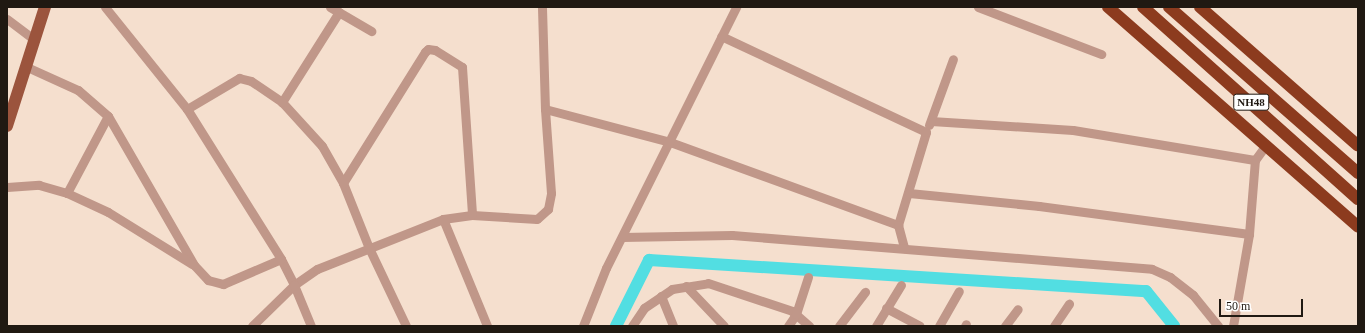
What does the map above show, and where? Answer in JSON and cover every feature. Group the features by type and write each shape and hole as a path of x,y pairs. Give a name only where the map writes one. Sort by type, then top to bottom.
{"highway":[{"path":"1108,7 1266,145 1358,228"},
{"name":"NH48","path":"1143,7 1358,199"},
{"name":"NH48","path":"1169,7 1358,173"},
{"path":"1200,7 1358,146"}],"main road":[{"path":"7,126 45,7"}],"street":[{"path":"105,7 187,109 281,259 294,285 311,326"},
{"path":"330,7 371,31"},
{"path":"252,326 294,285 316,269 369,248 443,219 472,215 537,219 548,209 551,193 545,109 542,7"},
{"path":"584,326 606,268 736,7"},
{"path":"978,7 1101,54"},
{"path":"282,102 339,12"},
{"path":"7,19 35,40"},
{"path":"721,36 926,132"},
{"path":"343,184 425,52 428,49 435,50 462,67 472,215"},
{"path":"904,248 898,225 909,193 926,132 953,59"},
{"path":"27,67 78,90 108,116 194,265 208,280 223,284 281,259"},
{"path":"187,109 239,78 251,80 282,102 322,146 343,184 369,248 406,326"},
{"path":"545,109 670,142 898,225"},
{"path":"67,193 108,116"},
{"path":"931,121 1073,130 1255,160"},
{"path":"1233,326 1249,234 1255,160 1266,145"},
{"path":"7,187 39,184 67,193 108,212 194,265"},
{"path":"909,193 1040,206 1249,234"},
{"path":"443,219 487,326"},
{"path":"622,237 732,235 1152,269 1170,277 1193,295 1218,326"},
{"path":"788,326 796,314 808,277"},
{"path":"632,326 644,308 672,289 708,283 796,314 809,326"},
{"path":"876,326 901,285"},
{"path":"686,286 724,326"},
{"path":"939,326 959,291"},
{"path":"839,326 865,292"},
{"path":"661,296 673,326"},
{"path":"1054,326 1069,304"},
{"path":"886,308 909,323 920,326"},
{"path":"1005,326 1018,309"}],"waterway":[{"path":"616,326 649,260 1146,291 1174,326"}]}
